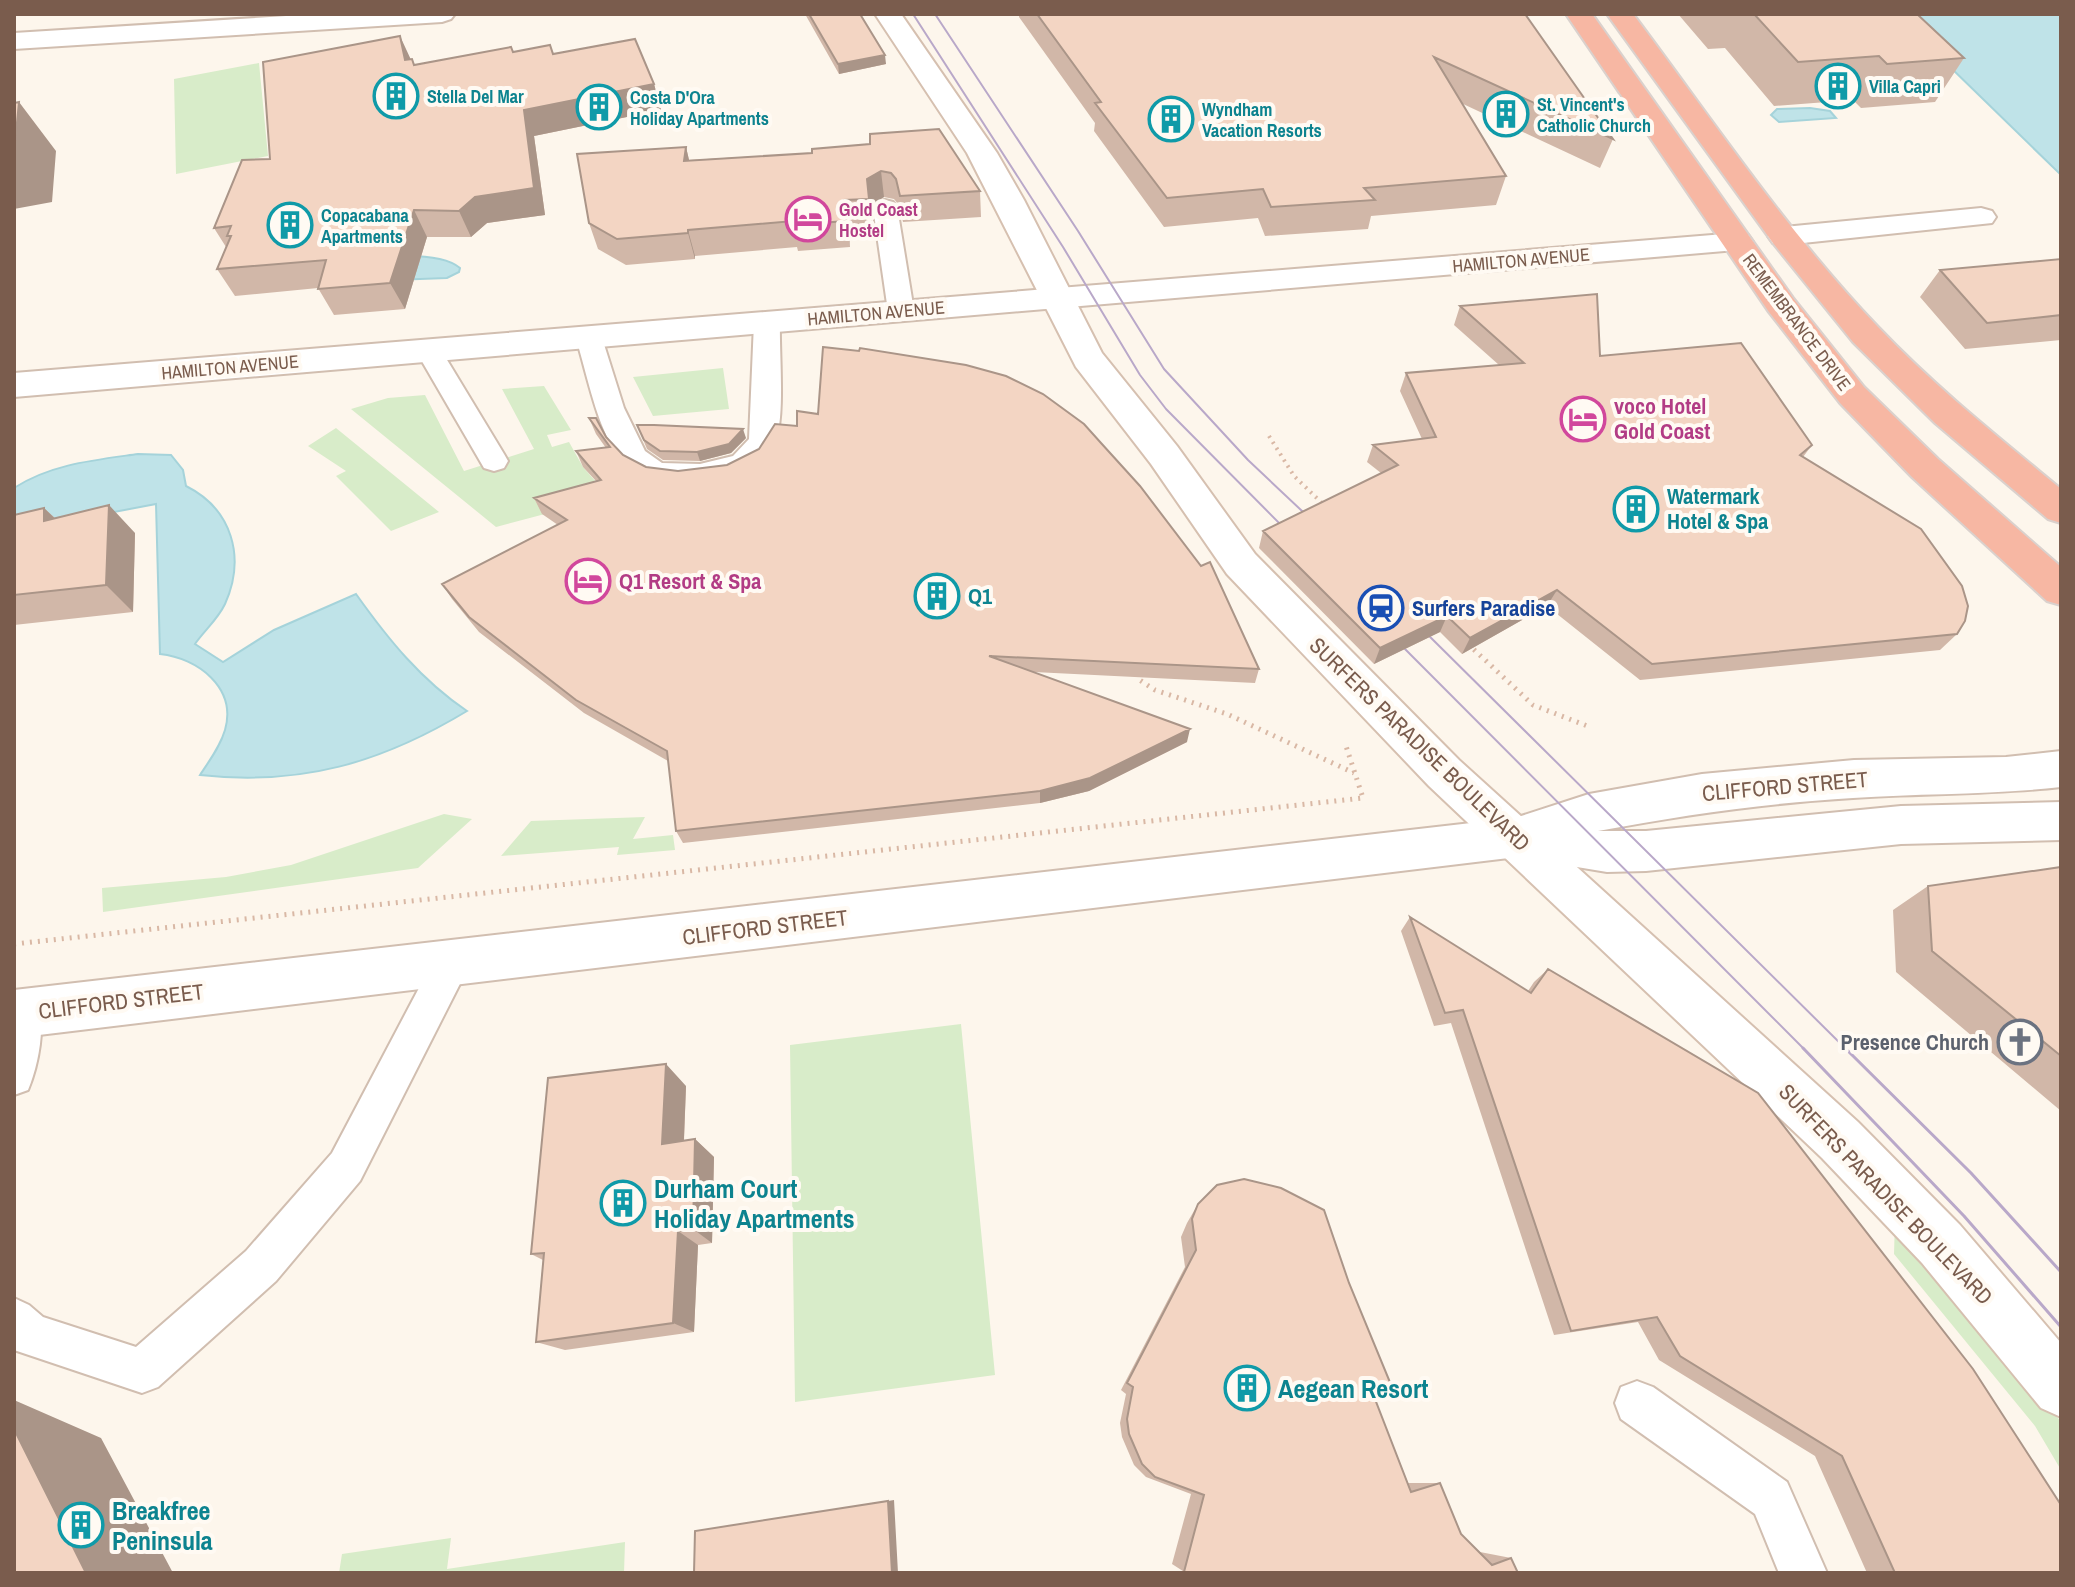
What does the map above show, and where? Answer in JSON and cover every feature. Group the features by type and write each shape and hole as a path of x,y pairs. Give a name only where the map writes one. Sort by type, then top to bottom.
{"highway":[{"name":"REMEMBRANCE DRIVE","path":"1579,14 1737,242 1813,348 1852,395 1925,468 2061,590"},
{"name":"REMEMBRANCE DRIVE","path":"1620,14 1827,292 1891,360 1957,423 2061,509"}],"street":[{"path":"14,41 442,14"},
{"name":"SURFERS PARADISE BOULEVARD","path":"888,14 996,177 1088,359 1164,455 1241,564 1398,728 1840,1140 1941,1244 2061,1388"},
{"path":"1784,236 1981,217"},
{"name":"HAMILTON AVENUE","path":"14,385 1737,242"},
{"name":"CLIFFORD STREET","path":"19,1013 1515,838 1589,813 1702,793 1854,779 2006,775 2061,769"},
{"name":"CLIFFORD STREET","path":"1515,838 1607,852 1646,851 1901,825 2061,821"}],"lane":[{"path":"885,207 901,311"},
{"path":"589,338 615,418 632,455 657,472 706,473 732,469 749,461 762,445 767,323"},
{"path":"429,351 494,461"},
{"path":"14,1320 30,1335 142,1371 261,1266 346,1167 451,964"},
{"path":"14,1076 19,1013"},
{"path":"1637,1403 1771,1498 1803,1573"}],"path":[{"path":"1269,436 1294,476 1331,512"},
{"path":"1462,638 1533,705 1590,727"},
{"path":"1139,669 1138,679 1155,690 1227,714 1355,774"},
{"path":"14,944 1363,798 1344,740"}],"green space":[{"path":"259,63 268,156 176,174 174,79"},
{"path":"723,368 729,409 653,416 633,377"},
{"path":"544,386 571,430 547,435 552,447 569,442 583,467 609,497 496,527 351,409 388,398 425,395 464,471 534,449 502,389"},
{"path":"336,428 439,512 391,531 336,476 346,471 308,446"},
{"path":"444,814 472,819 418,868 103,912 102,888 226,877 291,865"},
{"path":"645,817 633,839 673,835 675,850 617,855 619,847 501,856 531,821"},
{"path":"961,1024 995,1375 795,1402 790,1045"},
{"path":"1895,1220 2061,1422 2061,1470 2035,1426 1894,1254"},
{"path":"451,1538 447,1569 625,1542 624,1573 339,1573 342,1554"}],"water":[{"path":"1902,14 2061,14 2061,175 1947,64"},
{"path":"1777,109 1830,111 1836,118 1779,122 1771,115"},
{"path":"407,256 442,259 455,264 460,268 459,272 447,278 394,280"},
{"path":"138,454 171,455 183,470 186,486 214,508 231,536 234,569 225,604 195,644 223,662 274,630 356,594 406,658 467,711 403,744 339,767 272,777 200,775 225,730 225,701 220,689 200,669 160,654 156,504 14,531 14,488 58,468"}],"building":[{"path":"809,14 860,14 885,55 838,64"},
{"path":"1037,14 1525,14 1613,139 1434,57 1506,176 1364,188 1375,200 1271,207 1263,189 1167,198 1095,103 1101,102"},
{"path":"1754,14 1917,14 1964,58 1887,64 1879,56 1798,62"},
{"path":"400,36 405,60 412,59 414,65 511,47 513,52 550,45 553,54 635,39 654,84 524,110 534,188 475,197 459,211 414,210 390,283 318,289 326,260 217,269 231,236 227,236 231,226 214,228 242,160 270,159 263,62"},
{"path":"19,102 14,153 14,103"},
{"path":"939,129 980,191 900,196 896,179 891,173 881,171 867,179 869,199 844,200 846,221 793,225 793,221 617,239 589,223 577,154 686,147 684,161 812,153 812,149 870,144 870,134"},
{"path":"2061,259 2061,315 1987,323 1940,270"},
{"name":"Watermark Hotel & Spa","path":"1597,294 1600,356 1741,343 1812,445 1800,455 1921,529 1962,586 1968,606 1965,621 1957,634 1652,664 1557,590 1470,638 1447,616 1380,648 1263,531 1398,465 1373,445 1436,437 1406,373 1524,363 1460,306"},
{"name":"Q1","path":"823,347 859,351 860,348 966,365 1006,376 1043,394 1084,424 1140,486 1201,566 1210,562 1259,669 989,656 1190,729 1090,778 1040,791 676,831 667,751 576,700 469,617 442,584 567,520 534,498 601,480 576,451 610,447 589,418 596,418 606,437 623,455 646,467 678,471 727,465 759,449 775,424 797,426 797,411 818,414"},
{"path":"637,425 743,429 729,444 697,452 660,451 644,440"},
{"path":"109,505 106,585 14,595 14,515 44,508 44,521"},
{"path":"2061,867 2061,1056 1932,951 1928,886"},
{"path":"1410,917 1531,993 1548,969 1758,1093 1973,1369 2061,1505 2061,1573 1895,1573 1842,1456 1680,1356 1657,1317 1571,1331 1463,1010 1445,1013"},
{"name":"Durham Court Holiday Apartments","path":"666,1064 662,1144 695,1139 693,1229 678,1231 673,1323 536,1342 544,1253 531,1254 548,1078"},
{"name":"Aegean Resort","path":"1244,1179 1281,1188 1324,1210 1349,1283 1394,1392 1375,1399 1411,1492 1440,1483 1461,1534 1492,1565 1511,1558 1518,1573 1184,1572 1204,1495 1155,1477 1142,1464 1129,1434 1127,1419 1133,1387 1127,1383 1196,1250 1192,1219 1198,1204 1217,1185"},
{"path":"14,1433 17,1435 86,1573 14,1573"},
{"path":"888,1501 892,1573 694,1573 695,1531"}],"tram line":[{"path":"913,14 1063,247 1140,375 1166,409 1295,539"},
{"path":"935,14 1078,231 1164,369 1248,460 1319,527"},
{"path":"1416,623 1847,1050"},
{"path":"1391,635 1805,1050"},
{"path":"1803,1048 1964,1216 2061,1327"},
{"path":"1845,1048 1971,1173 2061,1272"}],"place":[{"name":"Villa Capri","path":"1838,86"},
{"name":"Stella Del Mar","path":"396,96"},
{"name":"Costa D'Ora Holiday Apartments","path":"599,107"},
{"name":"St. Vincent's Catholic Church","path":"1506,114"},
{"name":"Wyndham Vacation Resorts","path":"1171,119"},
{"name":"Gold Coast Hostel","path":"808,219"},
{"name":"Copacabana Apartments","path":"290,225"},
{"name":"voco Hotel Gold Coast","path":"1583,419"},
{"name":"Watermark Hotel & Spa","path":"1636,509"},
{"name":"Q1 Resort & Spa","path":"588,581"},
{"name":"Q1","path":"937,596"},
{"name":"Surfers Paradise","path":"1381,608"},
{"name":"Presence Church","path":"2020,1042"},
{"name":"Durham Court Holiday Apartments","path":"623,1203"},
{"name":"Aegean Resort","path":"1247,1388"},
{"name":"Breakfree Peninsula","path":"81,1525"}]}
